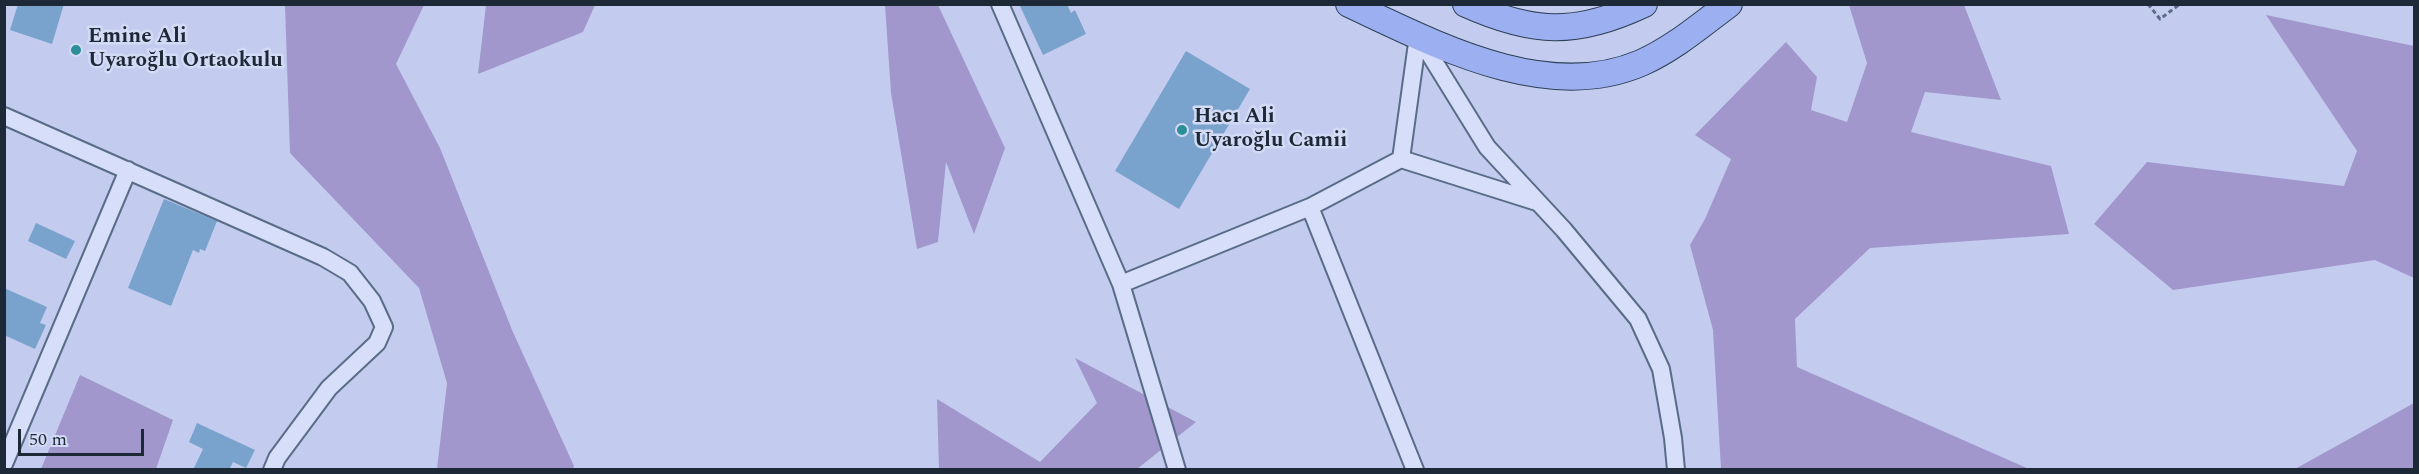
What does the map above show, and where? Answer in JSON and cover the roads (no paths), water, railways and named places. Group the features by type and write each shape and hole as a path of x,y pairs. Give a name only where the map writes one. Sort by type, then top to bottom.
{"main road":[{"path":"1349,4 1482,62 1549,76 1579,77 1640,63 1667,49 1729,4"},
{"path":"1466,4 1502,20 1539,28 1576,26 1626,13 1644,4"}],"street":[{"path":"1000,4 1121,284 1177,470"},
{"path":"1401,159 1418,36"},
{"path":"1418,36 1487,147 1538,202 1638,319 1661,369 1676,470"},
{"path":"4,116 323,257 350,273 372,301 384,327 377,343 329,388 277,458 272,470"},
{"path":"1121,284 1310,207 1401,159 1538,202"},
{"path":"4,464 128,170"},
{"path":"1310,207 1415,470"}],"place":[{"name":"Emine Ali Uyaroğlu Ortaokulu","path":"76,50"},
{"name":"Hacı Ali Uyaroğlu Camii","path":"1182,130"}]}
